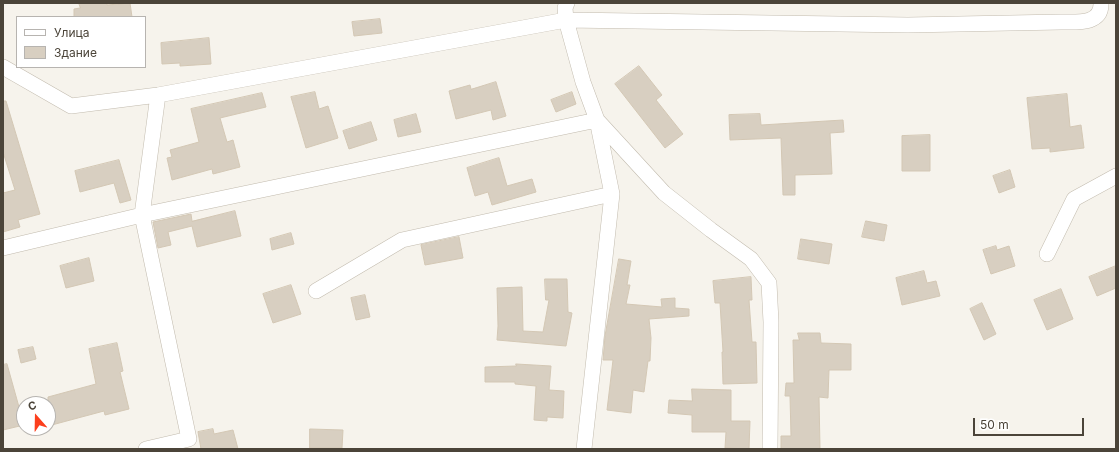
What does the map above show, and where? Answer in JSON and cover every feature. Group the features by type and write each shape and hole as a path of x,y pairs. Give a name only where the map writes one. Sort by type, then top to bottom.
{"street":[{"path":"567,3 565,8 566,20 583,82 597,120 612,194 584,449"},
{"path":"3,67 71,106 158,95 566,20 908,26 1079,22 1092,20 1098,14 1101,3"},
{"path":"146,449 189,439 142,215 158,95"},
{"path":"3,248 142,215 597,120"},
{"path":"597,120 664,193 751,259 769,283 771,322 770,449"},
{"path":"1047,254 1074,199 1116,176"},
{"path":"316,291 402,240 612,194"}],"building":[{"path":"79,3 107,3 107,5 130,3 132,16 74,16 74,9 80,8"},
{"path":"380,19 382,33 354,36 352,22"},
{"path":"209,38 211,64 180,66 180,63 162,64 161,43"},
{"path":"639,66 662,95 656,100 683,134 665,148 615,84"},
{"path":"496,82 506,116 493,120 491,110 456,119 449,91 470,85 471,89"},
{"path":"315,92 319,109 328,106 338,138 306,148 291,97"},
{"path":"572,92 576,104 556,112 551,100"},
{"path":"262,93 266,107 220,118 227,142 233,140 240,167 213,174 212,169 172,180 167,158 172,157 170,150 199,142 191,109"},
{"path":"1067,94 1070,127 1081,125 1084,148 1050,152 1050,148 1032,149 1027,98"},
{"path":"3,101 6,101 40,214 18,220 20,227 3,232 3,193 15,190 3,152"},
{"path":"416,114 421,132 398,137 394,120"},
{"path":"760,114 761,125 843,120 844,132 830,133 832,174 795,175 795,195 783,195 781,138 730,140 729,115"},
{"path":"371,122 377,140 349,149 343,131"},
{"path":"930,135 930,171 902,171 902,136"},
{"path":"499,158 507,186 532,179 536,192 492,205 488,192 475,196 467,168"},
{"path":"119,160 131,200 120,203 114,183 80,192 75,171"},
{"path":"1010,170 1015,187 999,193 993,176"},
{"path":"235,211 241,236 197,247 192,226 168,232 171,245 158,248 153,222 191,214 192,221"},
{"path":"866,221 887,225 884,241 862,237"},
{"path":"291,233 294,244 272,250 270,239"},
{"path":"459,237 463,258 425,265 421,245"},
{"path":"801,239 832,244 829,264 798,259"},
{"path":"996,246 997,250 1009,246 1015,266 991,274 983,250"},
{"path":"89,258 94,281 66,288 60,266"},
{"path":"619,259 631,261 627,285 630,285 626,304 662,307 661,299 675,298 675,308 689,309 689,316 649,319 651,338 650,361 648,361 644,392 633,390 631,413 607,410 613,360 603,360 605,336"},
{"path":"1116,266 1116,288 1097,296 1089,277"},
{"path":"924,271 927,283 936,281 940,296 902,305 896,278"},
{"path":"751,277 752,300 749,300 752,342 756,342 757,383 723,384 720,303 715,303 713,281"},
{"path":"545,279 567,279 568,312 572,313 566,346 497,340 497,288 522,287 523,331 543,332 549,300 546,300"},
{"path":"291,285 301,314 273,323 263,294"},
{"path":"1061,289 1073,319 1047,330 1034,300"},
{"path":"365,295 370,317 356,320 351,298"},
{"path":"982,303 996,334 984,340 970,309"},
{"path":"798,333 820,333 821,343 851,344 851,370 829,370 828,398 819,397 820,449 781,449 781,436 791,436 790,396 785,396 786,383 794,383 793,340 799,340"},
{"path":"117,343 123,371 120,372 129,409 105,415 104,411 56,424 56,396 52,396 96,384 89,349"},
{"path":"33,347 36,359 21,363 18,350"},
{"path":"7,364 16,396 16,427 3,430 3,365"},
{"path":"516,364 551,366 549,390 564,391 563,418 547,417 547,421 534,420 536,386 515,384 515,382 485,382 485,367 516,366"},
{"path":"692,389 731,390 731,421 750,421 749,449 725,448 726,432 692,432 692,415 668,413 669,400 692,401"},
{"path":"213,429 214,434 233,430 238,449 201,449 198,432"},
{"path":"310,429 343,430 342,448 310,448"}]}
